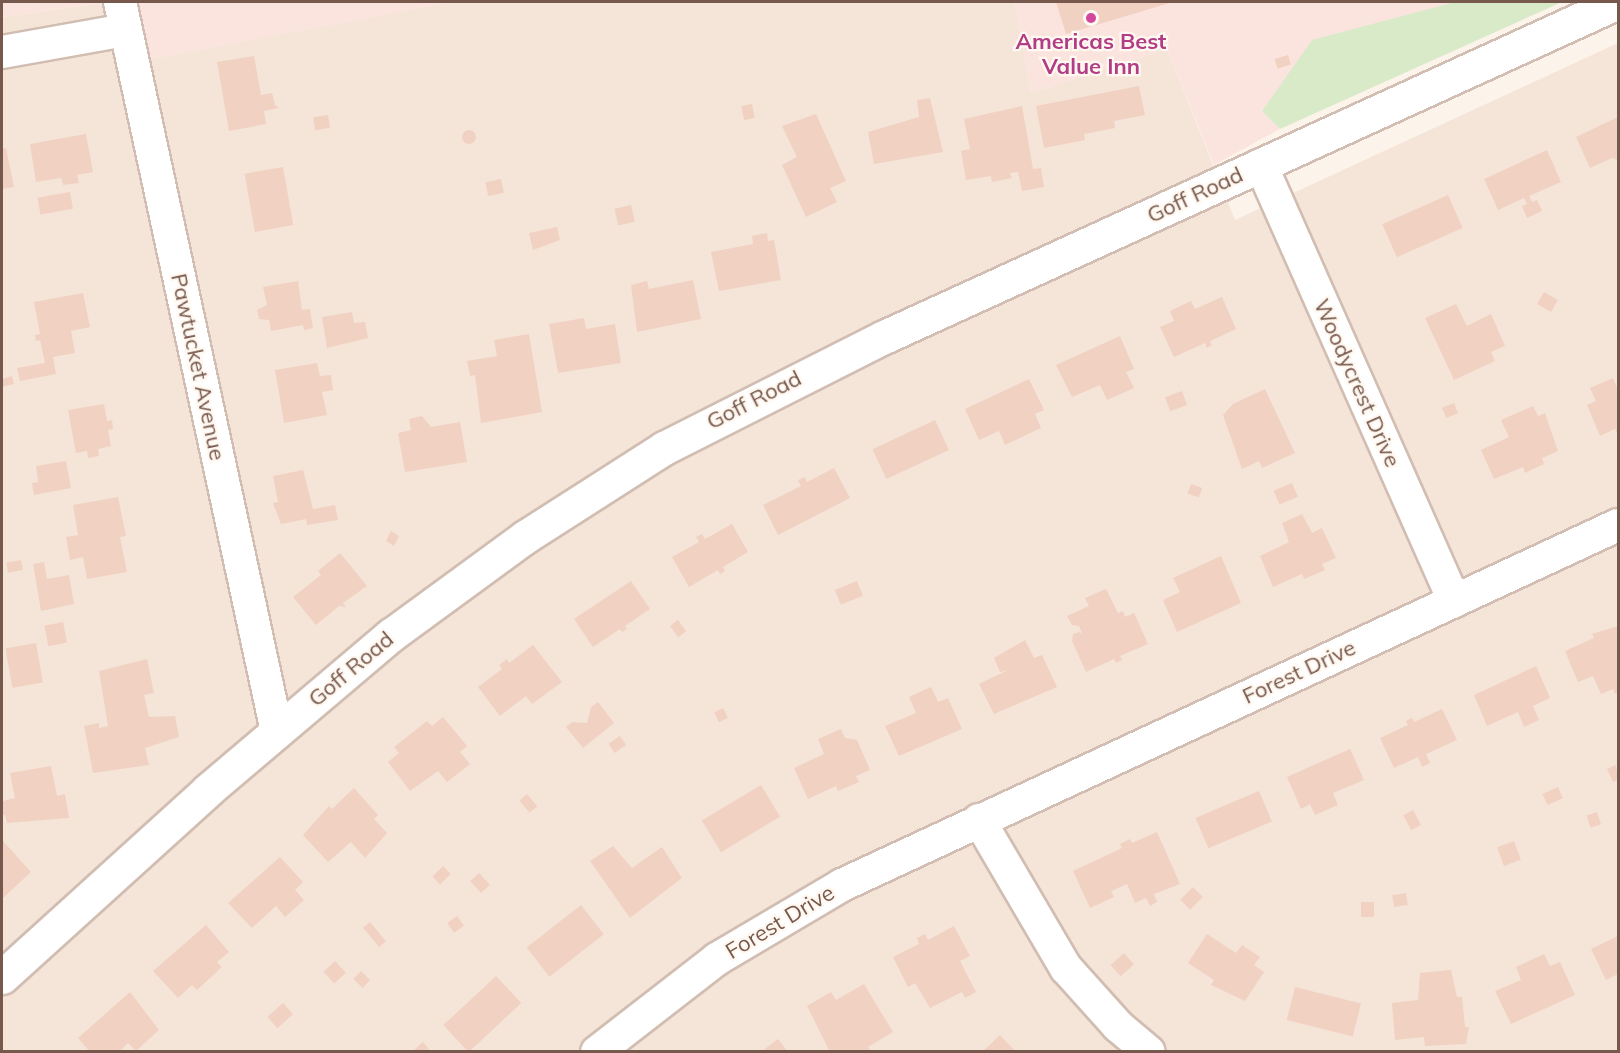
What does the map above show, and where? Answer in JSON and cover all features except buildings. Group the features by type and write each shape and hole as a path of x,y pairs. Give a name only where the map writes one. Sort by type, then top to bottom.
{"street":[{"name":"Goff Road","path":"2,977 277,732 454,586 565,510 679,439 884,337 1618,2"},
{"path":"2,52 122,16"},
{"name":"Pawtucket Avenue","path":"122,16 277,732"},
{"name":"Woodycrest Drive","path":"1261,165 1454,601"},
{"name":"Forest Drive","path":"597,1052 679,986 770,925 851,880 1618,525"},
{"path":"979,820 1066,968 1118,1026 1149,1052"}],"shaded area":[{"path":"2,2 106,2 2,17"},
{"path":"108,2 118,65 451,2 1015,2 1031,93 1167,49 1235,220 1618,43 1618,1051 2,1052 2,17"},
{"path":"137,2 451,2 148,60"},
{"path":"1015,2 1455,2 1262,110 1280,129 1214,165 1167,49 1031,93"}],"green space":[{"path":"1455,2 1562,2 1280,129 1262,111 1312,40"}],"place":[{"name":"Americas Best Value Inn","path":"1091,18"}]}
